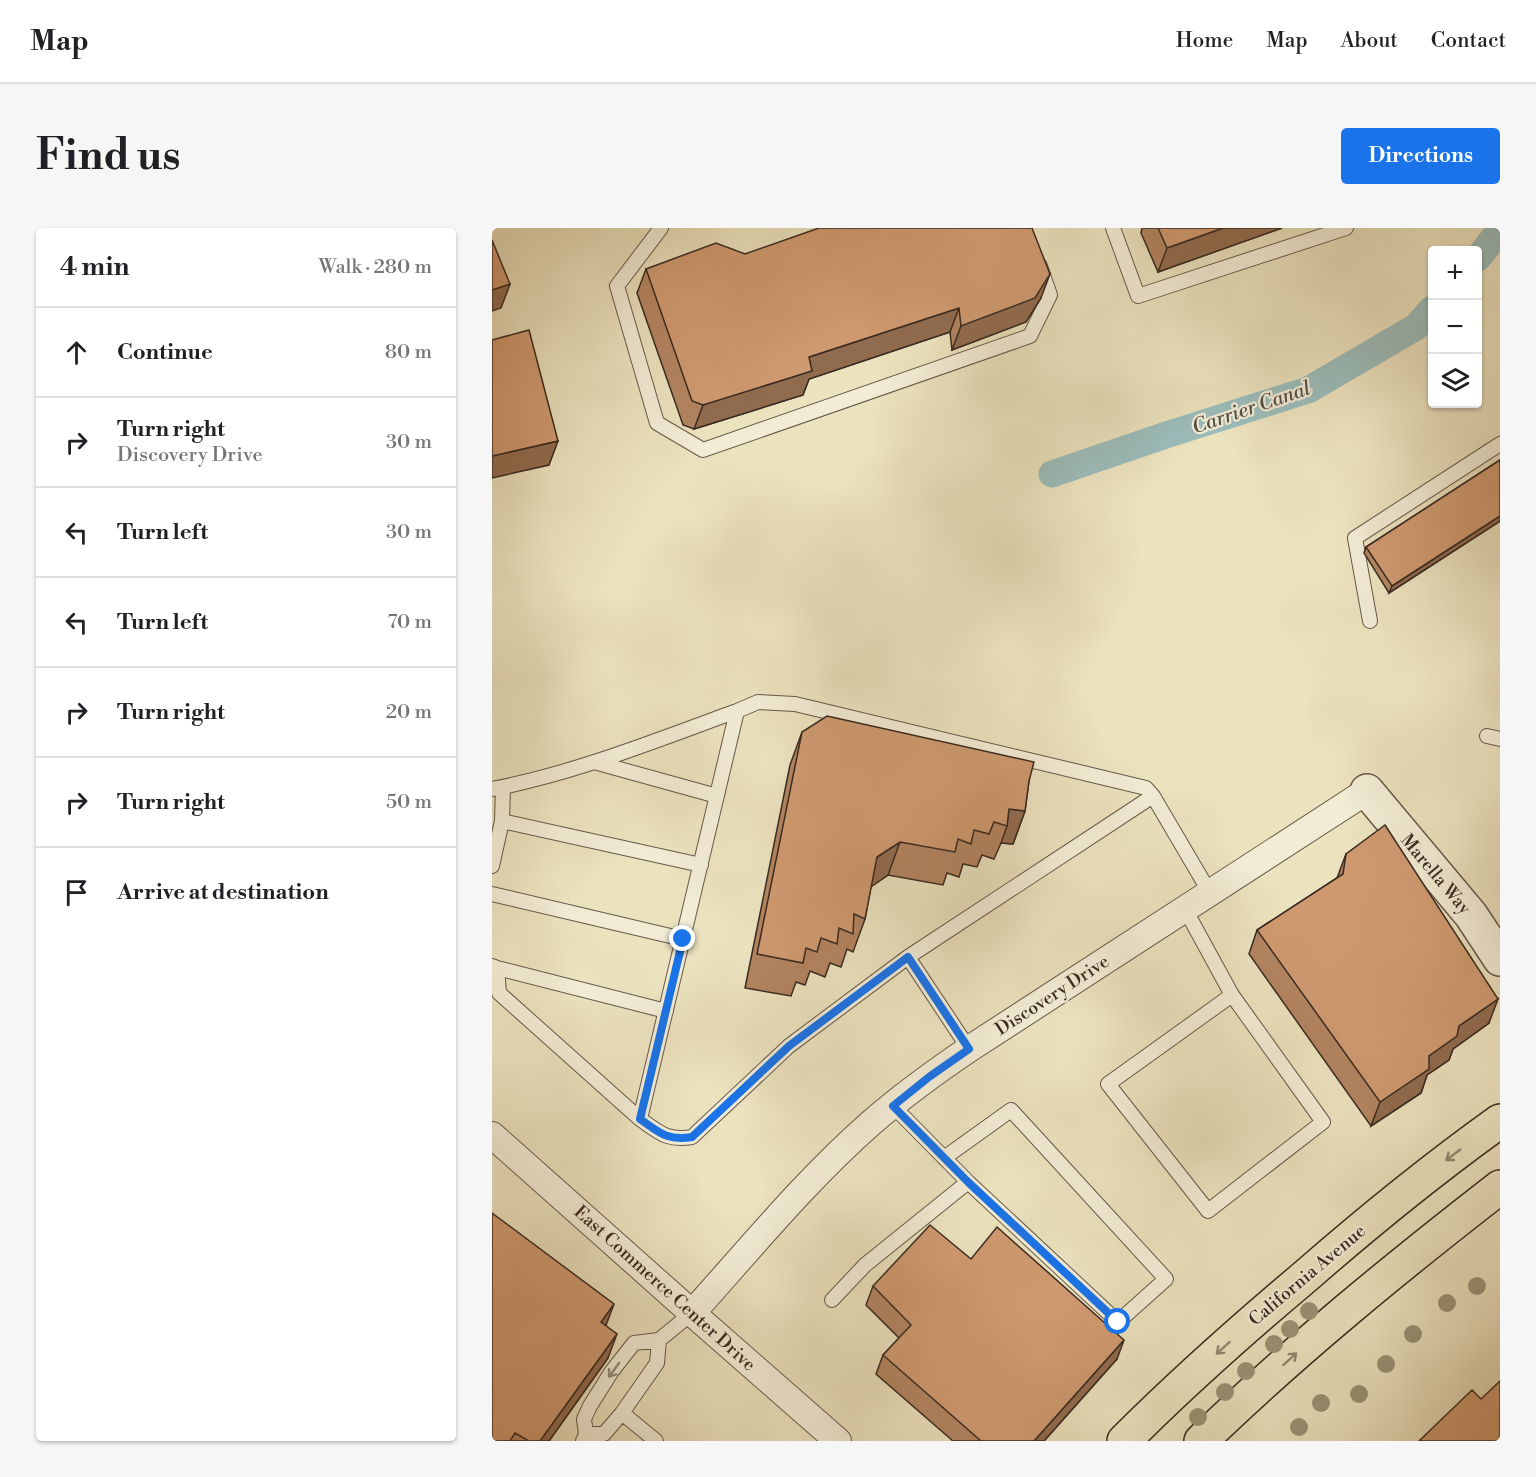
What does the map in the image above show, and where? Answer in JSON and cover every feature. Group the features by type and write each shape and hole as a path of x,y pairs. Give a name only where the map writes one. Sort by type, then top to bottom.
{"main road":[{"name":"California Avenue","path":"1124,1441 1170,1395 1322,1261 1453,1155 1500,1121"},
{"path":"1201,1441 1303,1347 1433,1239 1500,1187"}],"street":[{"name":"Discovery Drive","path":"692,1313 816,1176 870,1124 929,1077 1367,791"},
{"name":"Marella Way","path":"1367,791 1471,915 1500,959"},
{"name":"East Commerce Center Drive","path":"492,1135 838,1441"}],"lane":[{"path":"662,228 617,286 657,423 703,450 1029,336 1050,295 1034,250"},
{"path":"1113,228 1138,296 1346,228"},
{"path":"1370,621 1355,538 1500,444"},
{"path":"492,866 502,821 497,788 594,762 758,702 795,704 1146,788 1153,796 1210,893"},
{"path":"640,1119 737,711"},
{"path":"594,762 717,796"},
{"path":"666,1011 494,967 499,993 640,1119 662,1135 679,1139 692,1137 789,1046 908,957 1153,796"},
{"path":"502,821 701,865"},
{"path":"492,894 683,939"},
{"path":"1185,909 1232,995 1323,1122 1208,1211 1108,1084 1232,995"},
{"path":"908,957 969,1049"},
{"path":"893,1106 944,1158 968,1182 1118,1322 1166,1279 1011,1110 944,1158"},
{"path":"832,1300 865,1265 968,1182"},
{"path":"659,1340 657,1363 622,1413 604,1434 585,1437 584,1419 590,1406 617,1364 634,1343 659,1340 692,1313"},
{"path":"622,1413 656,1441"}],"building":[{"path":"819,228 1032,228 1050,274 1035,298 961,326 959,308 809,357 812,371 703,405 692,401 646,269 716,243 745,254"},
{"path":"1158,228 1223,228 1167,248"},
{"path":"492,240 510,284 492,290"},
{"path":"529,330 558,441 492,456 492,340"},
{"path":"1500,460 1500,516 1392,586 1366,547"},
{"path":"827,716 1034,762 1025,811 1009,809 1007,826 994,822 989,834 974,830 971,844 958,839 955,852 900,842 877,857 865,919 854,914 853,934 839,928 837,944 821,938 817,952 806,948 803,963 757,954 802,732"},
{"path":"1385,825 1498,999 1459,1026 1457,1036 1429,1056 1429,1069 1380,1102 1257,930 1343,874 1346,854"},
{"path":"492,1213 614,1304 601,1322 617,1334 540,1441 529,1441 515,1433 510,1441 492,1441"},
{"path":"930,1225 971,1259 997,1227 1124,1340 1034,1441 981,1441 883,1355 911,1325 873,1286"},
{"path":"1500,1381 1500,1441 1419,1441 1472,1390 1481,1399"}],"waterway":[{"name":"Carrier Canal","path":"1482,253 1500,230"},
{"name":"Carrier Canal","path":"1052,474 1308,390 1416,327 1428,314"}],"route":[{"path":"683,939 640,1119 662,1135 679,1139 692,1137 789,1046 908,957 969,1049 893,1106 968,1182 1118,1322"}]}
